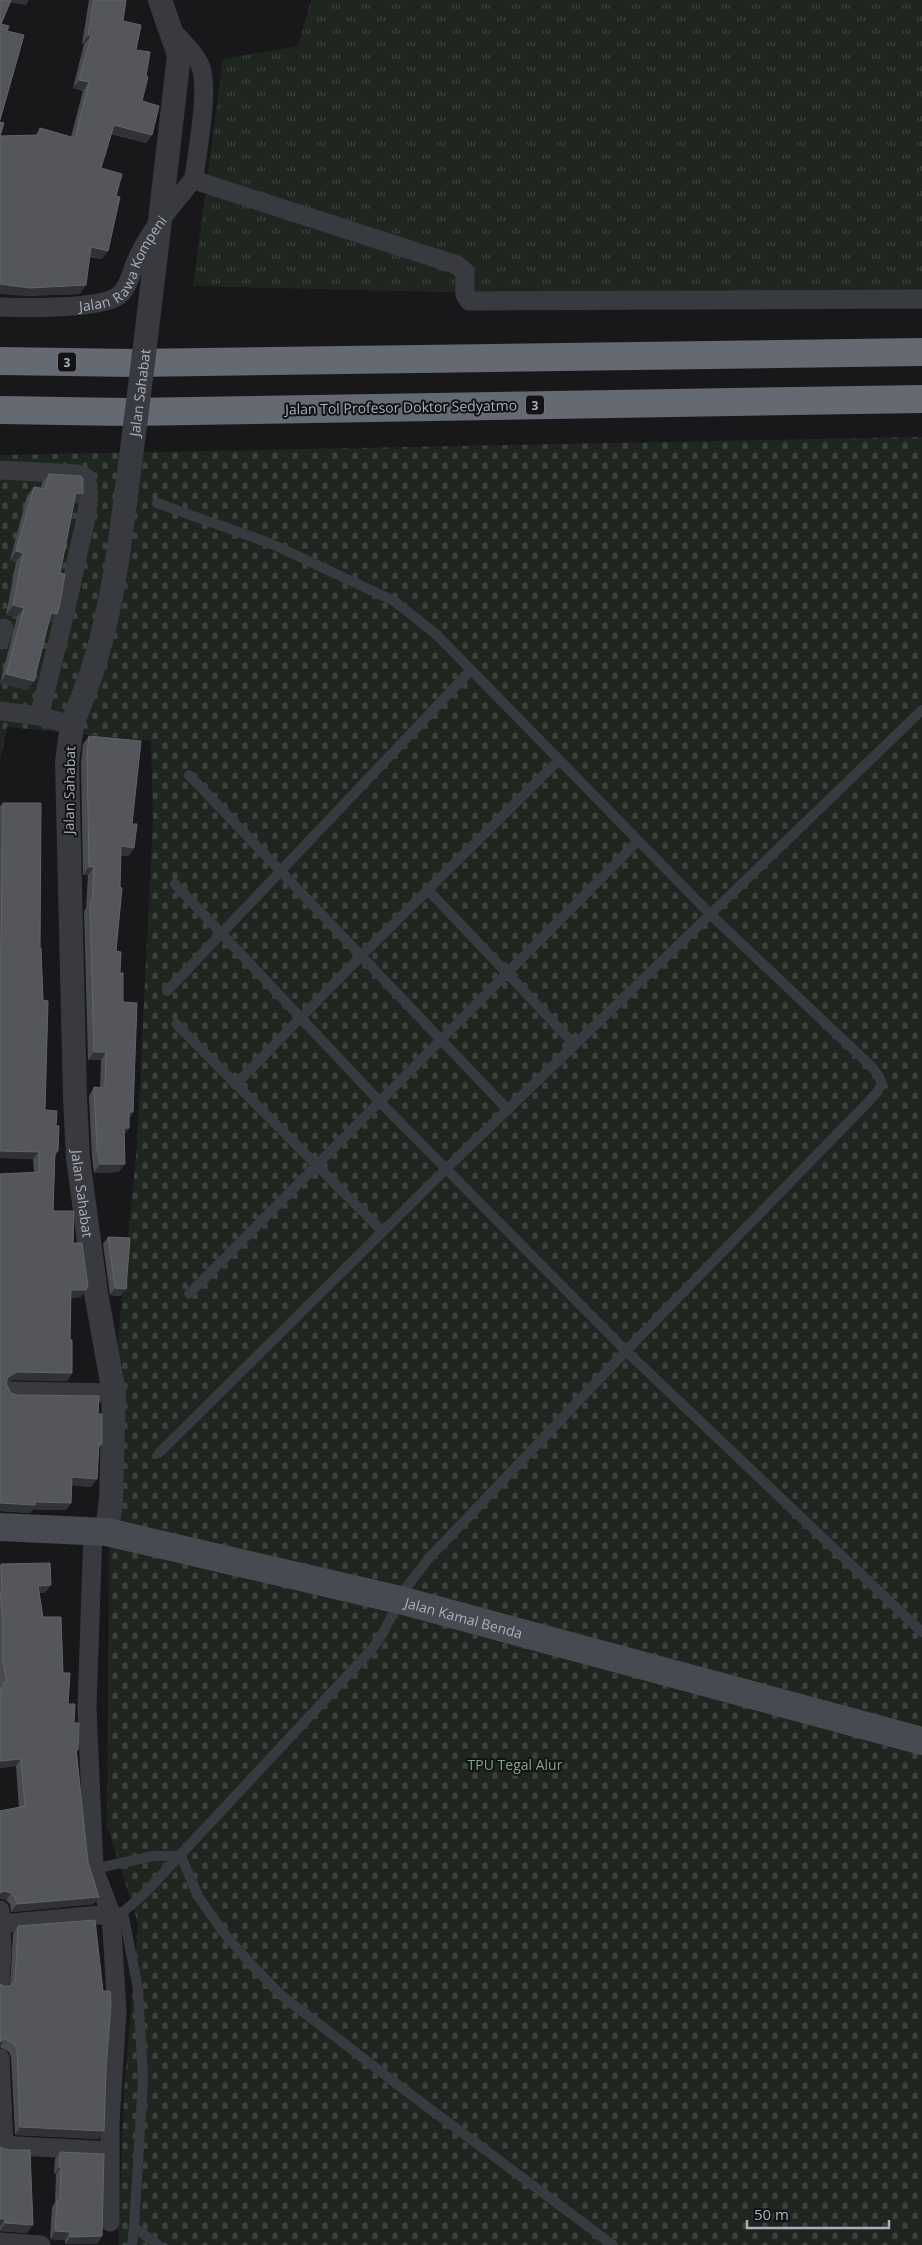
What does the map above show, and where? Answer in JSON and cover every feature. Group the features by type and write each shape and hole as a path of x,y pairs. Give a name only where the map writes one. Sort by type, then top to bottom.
{"highway":[{"name":"3","path":"0,362 134,363 922,352"},
{"name":"Jalan Tol Profesor Doktor Sedyatmo","path":"0,410 133,412 922,399"}],"main road":[{"name":"Jalan Kamal Benda","path":"0,1527 98,1535 922,1740"}],"street":[{"path":"160,0 171,29 196,58 202,71 203,111 194,178 203,183 457,265 466,276 464,295 466,299 473,302 922,299"},
{"name":"Jalan Sahabat","path":"98,1535 111,1499 114,1393 96,1293 77,1141 67,762 76,714 95,668 110,608 147,333 179,55 171,29"},
{"name":"Jalan Rawa Kompeni","path":"0,307 36,308 105,302 118,296 126,286 136,260 150,235 194,178"},
{"path":"0,470 77,474 86,478 89,488 84,523 65,615 39,716"},
{"path":"0,711 39,716 76,714"},
{"path":"12,1391 114,1393"},
{"path":"98,1535 92,1562 87,1708 95,1869 117,1913 117,2011 110,2151 110,2222"},
{"path":"0,1982 1,1920 117,1913"},
{"path":"0,2058 2,2146 110,2151"},
{"path":"0,2242 41,2245"}],"lane":[{"path":"132,2245 143,2079 138,1989 117,1913 144,1894 181,1856 268,1759 372,1649 383,1633 406,1588 429,1558 881,1087 880,1077 872,1067 711,916 436,634 394,601 272,544 157,503"},
{"path":"167,991 471,670"},
{"path":"159,1453 446,1169 711,916 922,710"},
{"path":"235,1085 361,956 559,760"},
{"path":"189,775 508,1110"},
{"path":"189,1294 638,841"},
{"path":"175,884 380,1102 626,1351 922,1632"},
{"path":"428,890 575,1045"},
{"path":"176,1024 316,1167 383,1232"},
{"path":"95,1869 153,1856 181,1856"},
{"path":"181,1856 198,1896 248,1962 281,1995 402,2088 613,2245"},
{"path":"134,2227 158,2245"}],"green space":[{"path":"311,0 922,0 922,303 193,286 223,59 298,46"},
{"name":"TPU Tegal Alur","path":"922,437 922,2245 118,2245 124,2093 138,1923 107,1825 110,1419 137,1146 153,819 151,741 7,727 0,761 0,455"}],"building":[{"path":"0,0 11,0 1,24 9,26 7,31 24,35 0,120"},
{"path":"94,0 126,0 123,21 141,25 136,50 150,52 146,76 148,77 142,101 159,106 152,135 114,125 101,168 122,174 116,196 120,197 108,251 91,247 86,285 30,288 0,284 0,136 38,135 40,128 75,138 89,82 79,80 91,36 88,35"},
{"path":"0,122 4,123 0,136"},
{"path":"49,474 81,476 83,479 83,494 76,493 60,573 65,574 60,604 57,614 51,613 34,681 6,674 24,608 13,605 23,553 16,551 34,487 45,489"},
{"path":"89,736 141,741 132,824 137,824 134,848 121,846 120,887 122,888 116,951 121,952 120,973 123,973 123,1002 137,1003 133,1112 129,1112 129,1128 124,1128 125,1164 100,1164 97,1148 94,1087 105,1088 106,1052 94,1052 90,903 92,903 94,867 89,867 87,754"},
{"path":"3,803 41,803 40,948 43,1000 48,1001 45,1110 57,1111 56,1126 59,1126 58,1151 55,1151 53,1211 74,1211 73,1243 82,1243 88,1286 86,1290 71,1290 70,1340 72,1340 72,1373 17,1372 8,1377 6,1384 11,1393 17,1395 99,1396 98,1414 102,1414 102,1444 99,1444 97,1479 72,1477 71,1503 35,1502 35,1505 0,1503 0,1174 39,1172 39,1152 0,1151 0,948"},
{"path":"108,1237 130,1238 126,1289 115,1288"},
{"path":"50,1563 51,1585 38,1586 43,1617 61,1617 63,1673 70,1673 68,1704 75,1704 74,1723 79,1723 78,1750 76,1750 88,1862 99,1897 17,1904 15,1897 11,1893 4,1891 0,1893 0,1811 25,1806 21,1759 0,1761 0,1688 4,1688 3,1683 7,1682 3,1663 3,1619 0,1593 2,1593 1,1564"},
{"path":"95,1920 103,1991 110,1991 111,2003 104,2131 20,2127 17,2049 15,2044 5,2039 0,2042 0,1984 10,1986 15,1981 18,1926"},
{"path":"0,2147 9,2150 30,2150 33,2225 5,2223 5,2219 0,2219"},
{"path":"60,2152 104,2154 102,2236 70,2237 70,2232 55,2231 57,2200 60,2200"}]}
